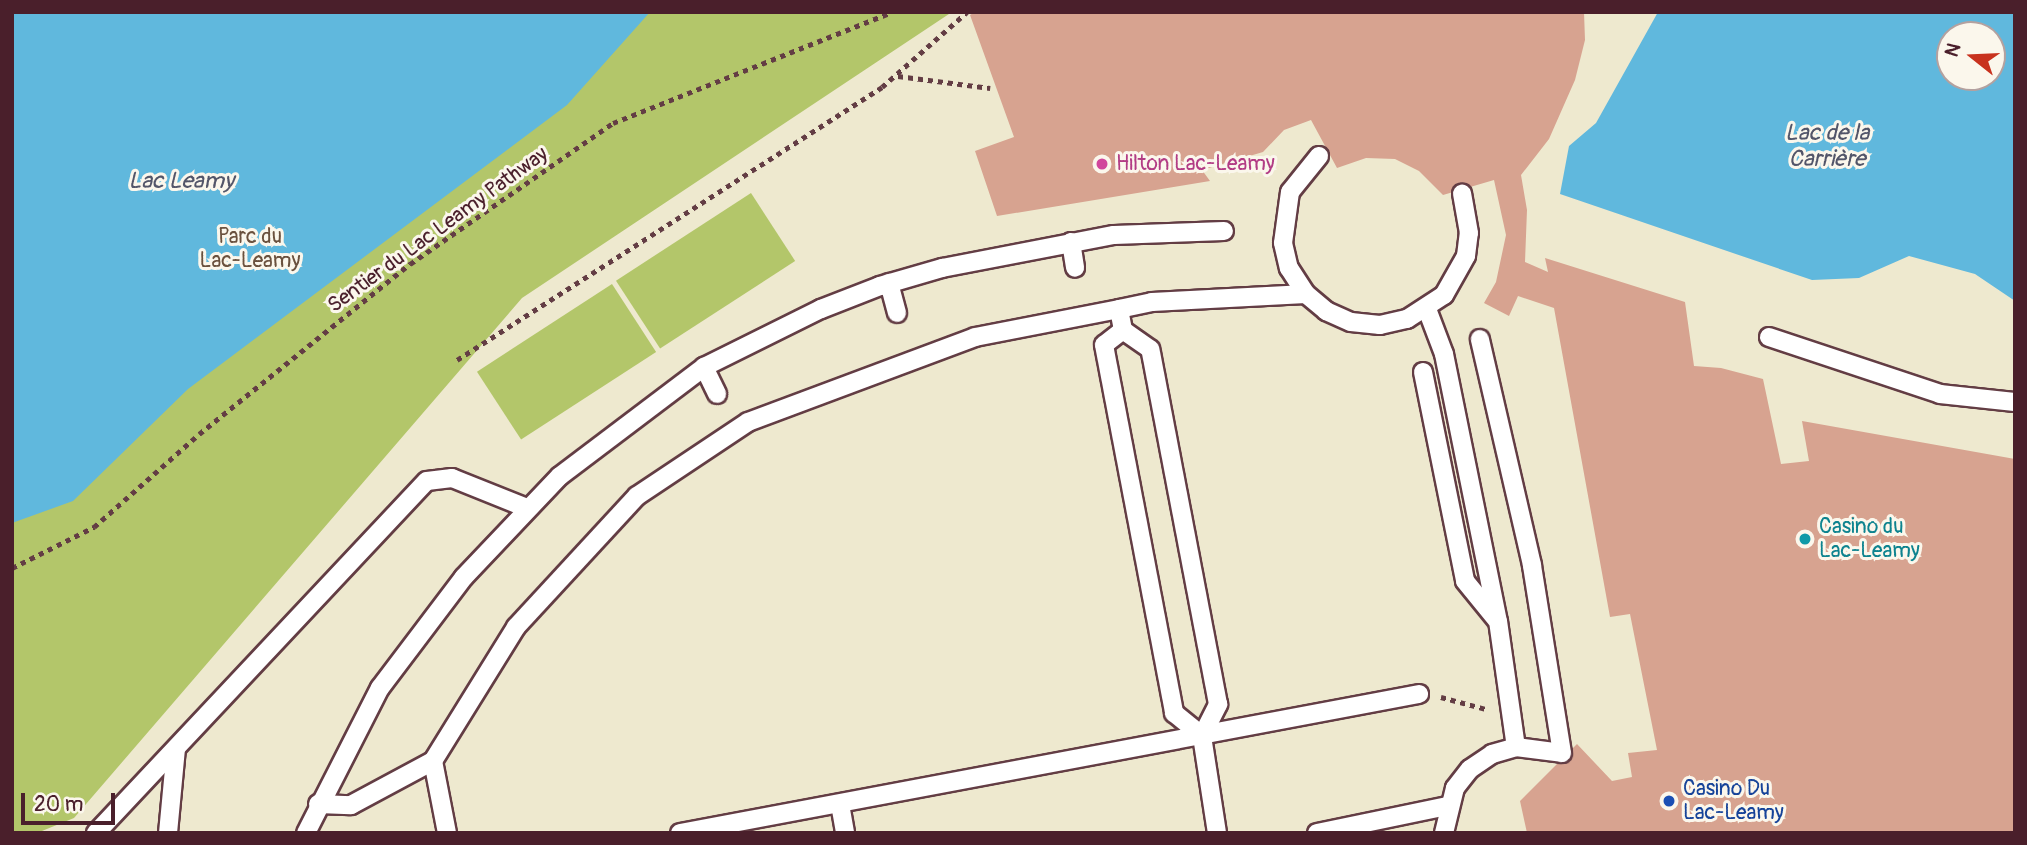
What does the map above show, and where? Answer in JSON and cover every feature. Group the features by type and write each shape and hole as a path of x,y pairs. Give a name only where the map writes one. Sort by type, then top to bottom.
{"lane":[{"path":"1319,156 1290,192 1283,214 1283,243 1289,268 1306,293 1326,311 1351,321 1380,325 1427,309 1457,278 1466,256 1469,233 1462,194"},
{"path":"306,833 318,804 380,688 417,635 527,508 603,440 704,367 821,309 890,283 1071,242 1224,231"},
{"path":"1071,242 1075,268"},
{"path":"890,283 897,313"},
{"path":"318,804 351,806 433,761 516,627 637,496 734,431 975,337 1152,302 1306,293"},
{"path":"1119,309 1123,330 1150,349 1218,704 1202,736 1217,833"},
{"path":"1427,309 1444,354 1498,621 1516,747"},
{"path":"1123,330 1104,345 1174,713 1202,736"},
{"path":"1769,337 1940,394 2015,402"},
{"path":"1444,833 1447,806 1470,769 1492,754 1516,747 1562,753 1532,565 1480,339"},
{"path":"704,367 717,394"},
{"path":"1423,372 1465,581 1498,621"},
{"path":"96,833 428,481 452,478 527,508"},
{"path":"680,833 1419,694"},
{"path":"168,833 176,748"},
{"path":"433,761 447,833"},
{"path":"840,804 845,833"},
{"path":"1317,833 1447,806"}],"path":[{"name":"Sentier du Lac Leamy Pathway","path":"12,568 94,527 199,433 410,264 613,123 891,12"},
{"path":"457,360 897,75 967,12"},
{"path":"897,75 990,88"},
{"path":"1458,699 1486,709"}],"green space":[{"name":"Parc du Lac-Leamy","path":"12,12 952,12 522,298 74,818 37,833 12,833"},
{"path":"751,193 795,261 660,349 616,281"},
{"path":"612,284 656,352 521,440 477,372"}],"water":[{"name":"Lac Leamy","path":"12,12 650,12 567,105 188,389 73,501 12,523"},
{"name":"Lac de la Carrière","path":"1658,12 2015,12 2015,301 1975,274 1909,256 1859,278 1812,280 1560,194 1569,146 1596,123"}],"building":[{"name":"Casino du Lac-Leamy","path":"975,12 1584,12 1585,40 1575,80 1549,139 1521,175 1527,210 1525,262 1548,272 1545,258 1685,302 1694,366 1721,368 1763,379 1781,464 1809,461 1802,421 2015,459 2015,833 1527,833 1520,801 1577,744 1612,781 1632,777 1628,753 1657,750 1630,614 1610,617 1554,308 1518,296 1509,316 1484,303 1496,282 1506,235 1494,180 1443,195 1419,171 1395,159 1366,158 1337,168 1311,120 1284,130 1263,152 1202,170 1210,181 997,216 975,151 1014,137 970,15"}],"place":[{"name":"Hilton Lac-Leamy","path":"1102,164"},
{"name":"Casino du Lac-Leamy","path":"1805,539"},
{"name":"Casino Du Lac-Leamy","path":"1669,801"}]}
